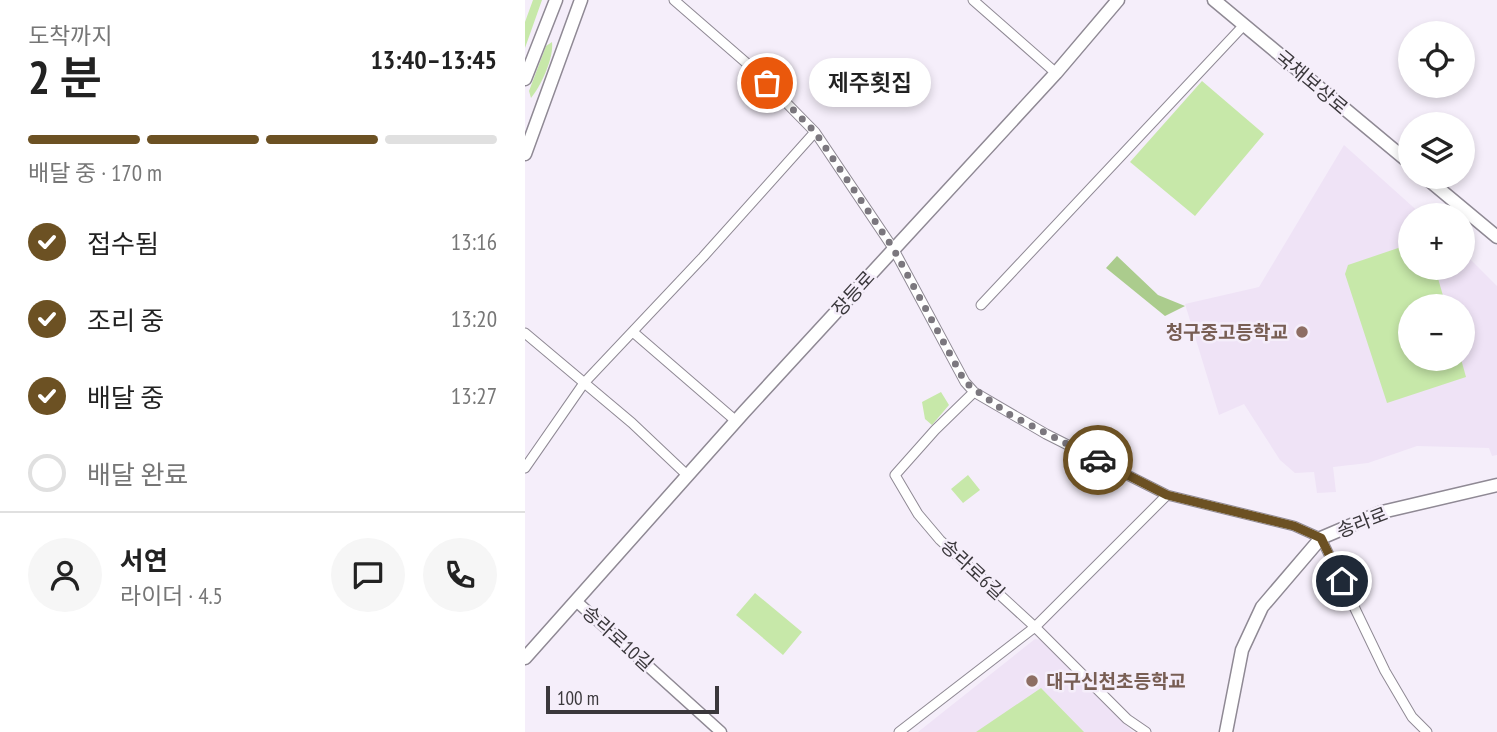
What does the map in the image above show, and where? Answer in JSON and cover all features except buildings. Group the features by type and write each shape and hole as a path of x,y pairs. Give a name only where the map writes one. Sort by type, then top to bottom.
{"main road":[{"path":"525,79 555,0"},
{"path":"525,154 581,0"},
{"name":"장등로","path":"525,658 893,248 1056,73 1118,0"},
{"name":"국채보상로","path":"1214,0 1398,153"},
{"path":"1439,189 1497,237"},
{"name":"송라로","path":"1226,732 1242,650 1262,607 1321,538 1382,512 1497,485"}],"street":[{"path":"674,0 751,67 815,132 893,248 959,372 974,392 1046,434 1167,495 1294,526 1321,538 1384,671 1412,717 1427,732"},
{"path":"973,0 1056,73"},
{"path":"981,306 1244,25"},
{"path":"525,468 584,383 703,257 815,132"},
{"path":"633,332 736,421"},
{"path":"525,333 632,423 688,476"},
{"name":"송라로6길","path":"974,392 895,475 918,514 940,540 1035,627 1128,719 1146,732"},
{"path":"899,732 1035,627 1167,495"},
{"name":"송라로10길","path":"576,601 722,732"}],"shaded area":[{"name":"청구중고등학교","path":"1344,145 1409,203 1398,203 1398,280 1475,280 1475,264 1497,286 1497,455 1492,456 1489,448 1417,446 1368,463 1333,467 1336,492 1317,493 1314,472 1295,473 1280,460 1244,404 1219,415 1185,304 1259,287"},
{"name":"대구신천초등학교","path":"1035,639 1041,640 1133,732 918,732"}],"green space":[{"path":"533,0 542,0 525,48 525,22"},
{"path":"552,42 546,72 531,98 529,91 546,46"},
{"path":"1202,81 1264,134 1195,216 1130,162"},
{"path":"1398,248 1398,280 1438,280 1443,294 1398,294 1398,371 1464,371 1466,377 1387,403 1345,274 1348,265"},
{"path":"1117,256 1158,295 1185,306 1165,316 1106,268"},
{"path":"941,392 949,405 932,425 925,419 922,402"},
{"path":"968,475 980,490 963,503 951,489"},
{"path":"755,593 802,632 783,655 736,615"},
{"path":"1041,688 1084,732 976,732"}],"way so far":[{"path":"767,83 815,132 893,248 965,382 974,392 1007,413 1098,460"}],"place":[{"name":"제주횟집","path":"767,83"},
{"name":"청구중고등학교","path":"1302,332"},
{"name":"대구신천초등학교","path":"1032,681"}],"route":[{"path":"1098,460 1167,495 1294,526 1321,538 1342,581"}]}
